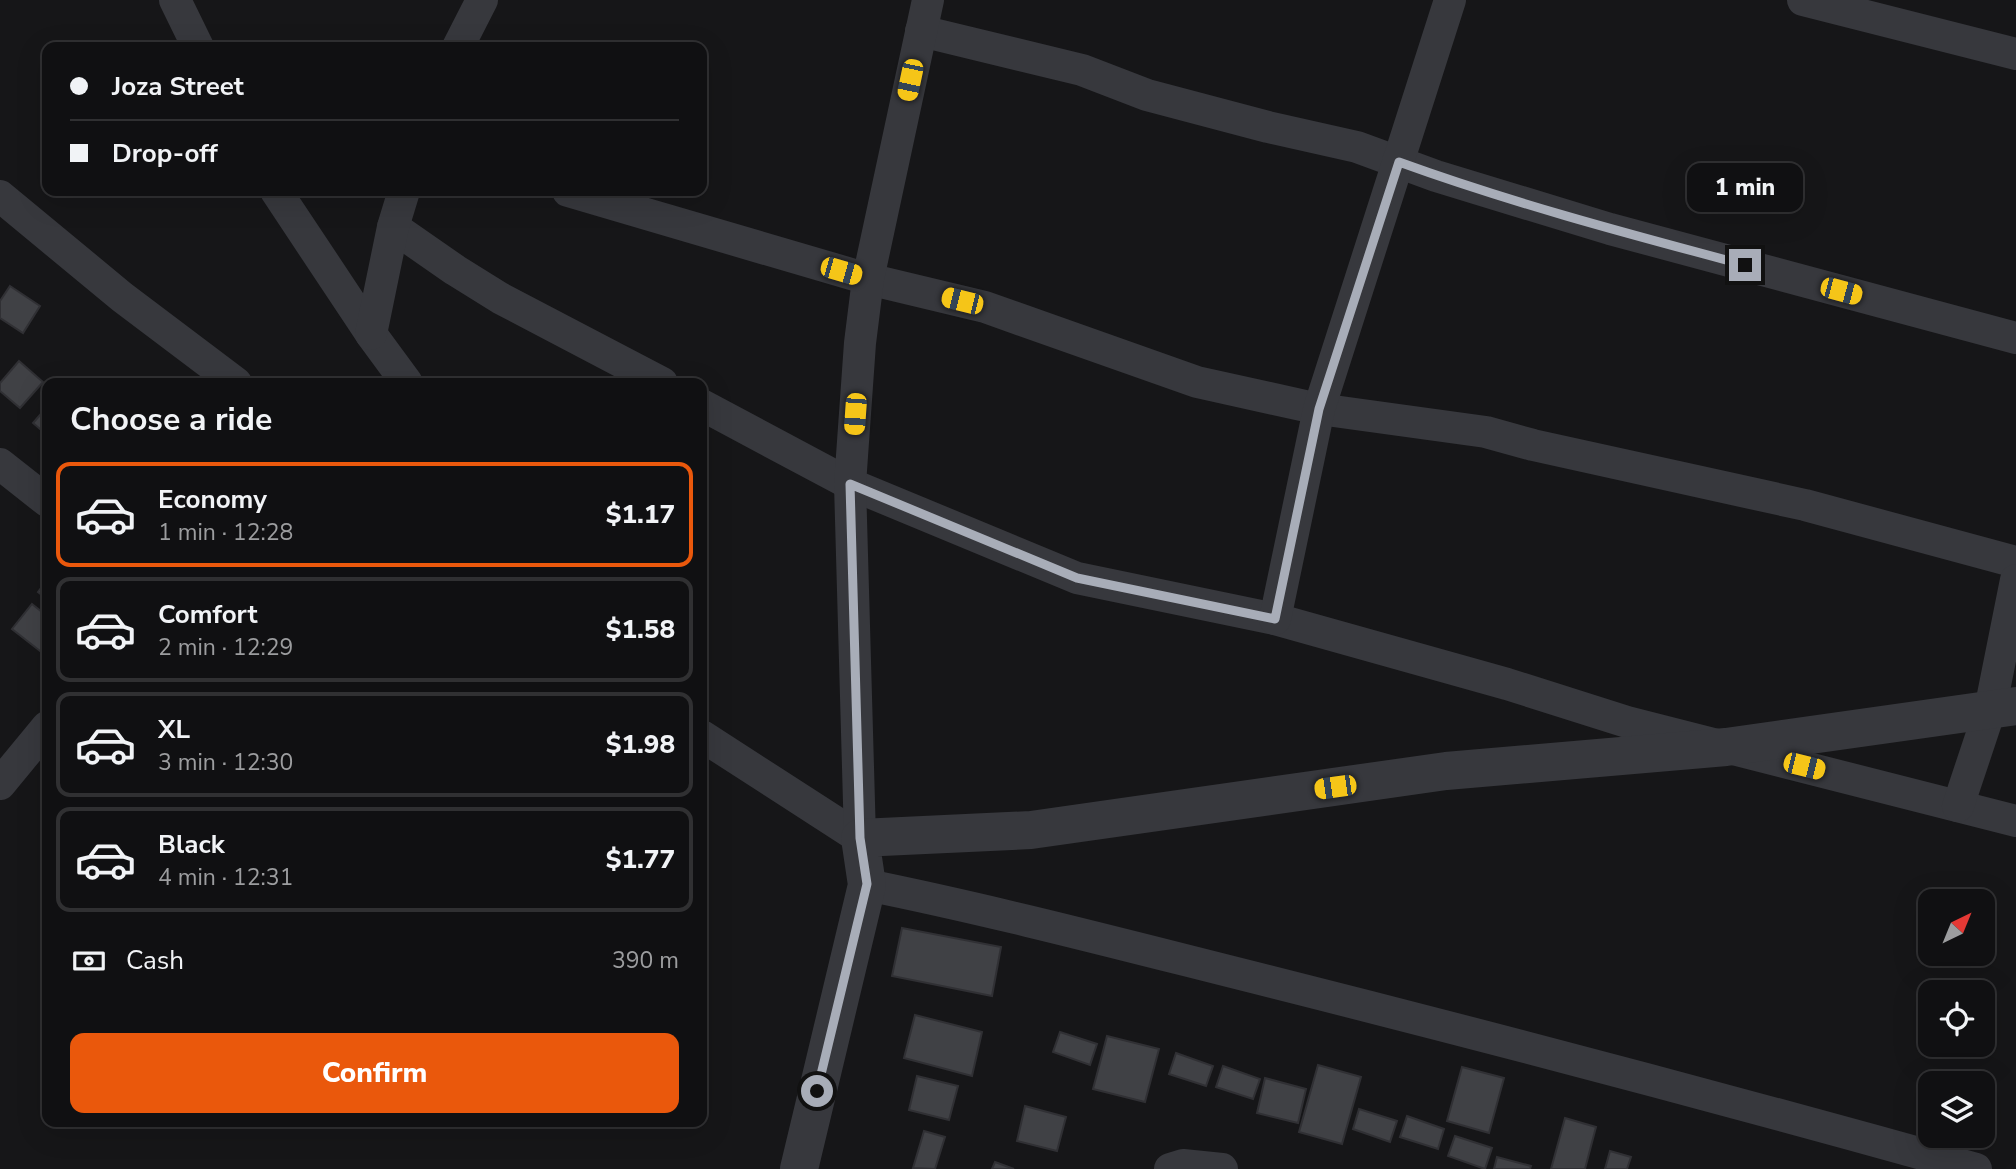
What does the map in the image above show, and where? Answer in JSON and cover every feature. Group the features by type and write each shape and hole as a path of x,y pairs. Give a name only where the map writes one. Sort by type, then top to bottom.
{"street":[{"path":"175,0 196,42"},
{"path":"461,42 482,0"},
{"path":"799,1169 867,884 860,838 850,484 860,343 868,279 928,0"},
{"path":"1275,619 1319,409 1450,0"},
{"path":"1803,0 2016,54"},
{"path":"921,31 1082,70 1147,94 1268,127 1357,147 1436,176 1610,229 2016,338"},
{"path":"279,196 403,378"},
{"path":"371,334 393,227 402,196"},
{"path":"585,196 868,279 985,307 1198,382 1319,409 1486,432 1546,448 1805,505 2016,562"},
{"path":"0,197 122,297 229,378"},
{"path":"393,227 455,271 500,298 652,378"},
{"path":"707,408 850,484 1077,578 1275,619 1507,684 1627,722 2016,821"},
{"path":"0,464 42,496"},
{"path":"1958,806 2003,708 2016,580"},
{"path":"707,739 860,838 1031,830 1446,771 1727,747 2003,708"},
{"path":"0,784 42,733"},
{"path":"867,884 956,903 1374,1008 1976,1169"},
{"path":"1170,1169 1183,1165 1222,1169"}],"building":[{"path":"10,286 40,306 23,333 0,318 0,301"},
{"path":"19,361 42,381 20,408 0,391 0,383"},
{"path":"42,413 42,431 33,423"},
{"path":"32,604 42,612 42,649 40,651 12,629"},
{"path":"902,928 1001,947 992,996 892,976"},
{"path":"915,1015 982,1032 972,1076 904,1058"},
{"path":"1060,1032 1097,1044 1090,1065 1053,1052"},
{"path":"1107,1036 1159,1049 1145,1102 1093,1089"},
{"path":"1176,1053 1213,1066 1206,1086 1169,1074"},
{"path":"1318,1065 1361,1077 1342,1144 1299,1132"},
{"path":"1223,1066 1260,1079 1253,1099 1216,1087"},
{"path":"1462,1067 1504,1078 1489,1133 1447,1121"},
{"path":"917,1076 958,1086 949,1120 909,1110"},
{"path":"1265,1078 1306,1089 1298,1123 1257,1113"},
{"path":"1025,1106 1066,1117 1057,1151 1017,1141"},
{"path":"1359,1109 1397,1121 1390,1142 1353,1129"},
{"path":"1407,1116 1444,1129 1438,1149 1400,1137"},
{"path":"1565,1118 1596,1127 1585,1169 1551,1169"},
{"path":"924,1131 945,1137 935,1169 913,1168"},
{"path":"1455,1136 1492,1148 1485,1169 1448,1156"},
{"path":"1610,1151 1631,1157 1627,1169 1605,1169"},
{"path":"1497,1157 1531,1166 1530,1169 1494,1169"},
{"path":"995,1162 1014,1169 992,1169"}],"route":[{"path":"817,1091 867,884 860,838 850,484 1077,578 1275,619 1319,409 1399,162 1436,176 1610,229 1745,265"}]}
